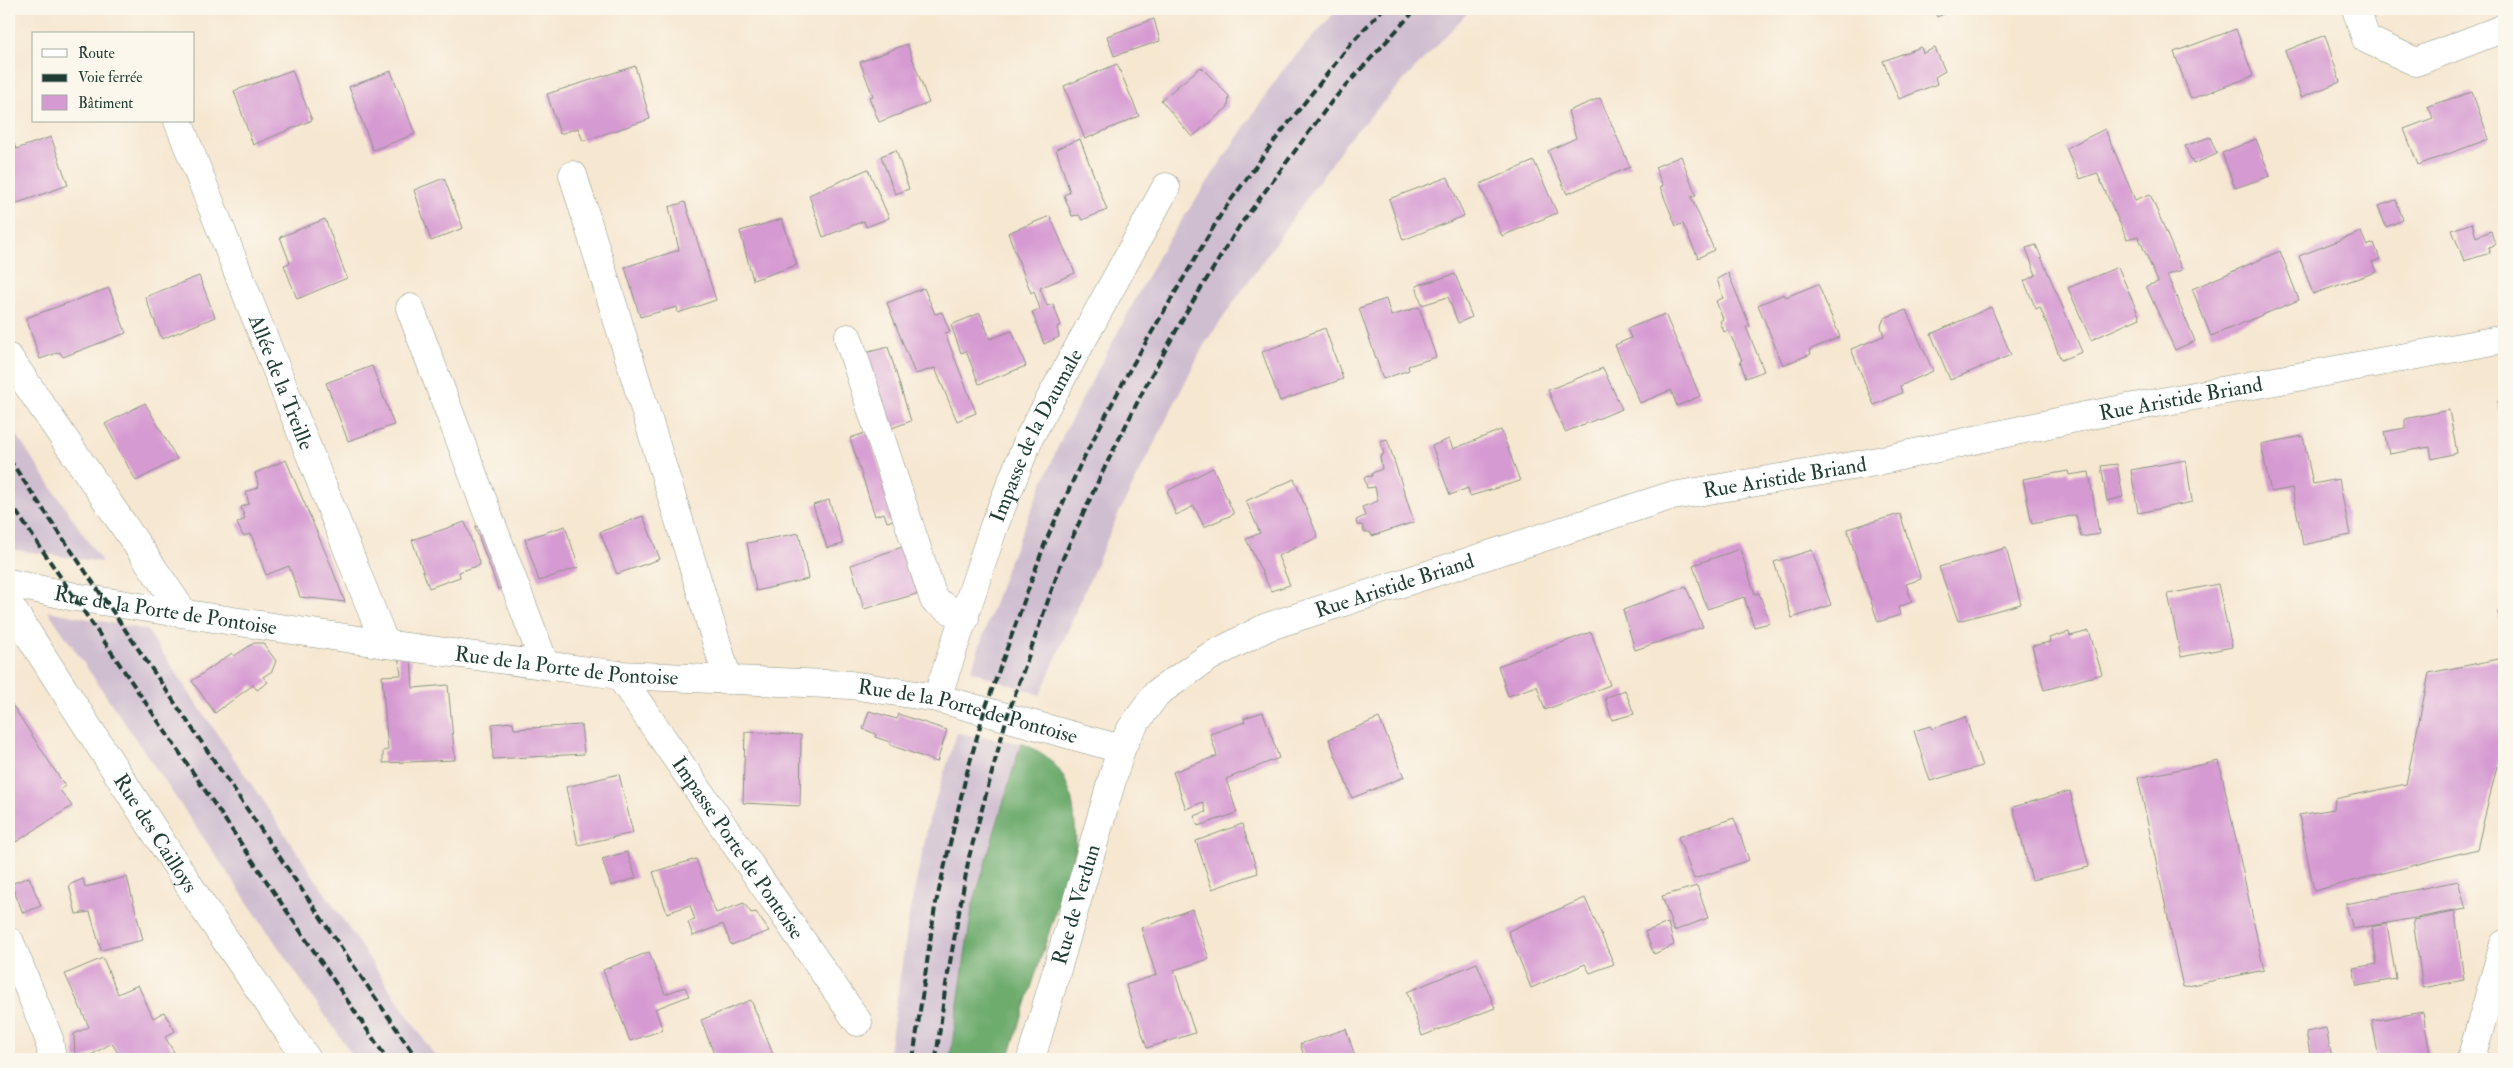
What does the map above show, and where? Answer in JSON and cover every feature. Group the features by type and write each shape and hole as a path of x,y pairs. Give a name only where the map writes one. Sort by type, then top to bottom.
{"street":[{"path":"2356,9 2366,39 2416,62 2504,28"},
{"path":"2501,9 2504,17"},
{"name":"Allée de la Treille","path":"178,122 385,644"},
{"path":"573,175 728,680"},
{"name":"Impasse de la Daumale","path":"937,698 965,619 994,526 1030,436 1166,187"},
{"path":"410,308 545,666"},
{"path":"848,338 934,600 965,619"},
{"name":"Rue Aristide Briand","path":"1121,749 1131,729 1157,694 1209,658 1267,627 1667,497 1864,464 2086,416 2504,339"},
{"path":"9,358 183,612"},
{"name":"Rue de la Porte de Pontoise","path":"9,583 75,597 385,644 619,675 852,685 937,698 1121,749"},
{"name":"Rue des Cailloys","path":"9,604 205,910 308,1059"},
{"name":"Impasse Porte de Pontoise","path":"619,675 858,1022"},
{"name":"Rue de Verdun","path":"1031,1059 1121,749"},
{"path":"10,942 49,1039 52,1059"},
{"path":"2470,1059 2504,944"}],"shaded area":[{"path":"1338,9 1471,9 1346,142 1204,345 1116,519 1040,695 971,671 1007,567 1063,435 1161,251 1282,71"},
{"path":"9,424 102,562 9,549"},
{"path":"48,611 147,630 437,1059 355,1059"},
{"path":"957,733 1021,743 972,908 950,1059 888,1059 909,916 929,820"}],"green space":[{"path":"1021,743 1048,758 1064,777 1074,812 1076,849 1008,1059 950,1059 972,908"}],"building":[{"path":"1933,9 1955,9 1937,17"},
{"path":"1154,19 1160,41 1114,56 1107,36"},
{"path":"2236,29 2253,76 2191,99 2174,52"},
{"path":"2325,35 2340,82 2301,97 2285,51"},
{"path":"907,44 929,103 879,122 869,97 873,96 860,62"},
{"path":"1921,47 1923,53 1935,48 1945,71 1935,77 1937,84 1899,99 1883,61"},
{"path":"1117,64 1139,116 1085,139 1064,86"},
{"path":"635,66 650,119 583,141 578,128 560,134 547,94"},
{"path":"1201,67 1229,96 1228,107 1192,137 1161,100"},
{"path":"292,70 312,120 253,145 234,91"},
{"path":"391,71 415,134 373,150 349,87"},
{"path":"2472,92 2489,139 2418,165 2404,129 2433,118 2428,106"},
{"path":"1600,98 1630,167 1567,194 1548,151 1576,138 1568,111"},
{"path":"2105,129 2135,200 2150,194 2182,270 2167,275 2195,341 2175,350 2146,286 2158,282 2138,236 2127,239 2097,173 2080,179 2066,148"},
{"path":"51,137 68,185 9,206 9,146 14,144 16,149"},
{"path":"2210,137 2217,154 2193,164 2185,146"},
{"path":"1080,139 1107,210 1082,220 1079,215 1072,216 1064,195 1070,192 1056,149"},
{"path":"2256,139 2270,176 2235,188 2222,153"},
{"path":"896,150 909,189 895,194 881,156"},
{"path":"1681,156 1696,195 1691,197 1714,250 1698,258 1683,224 1676,226 1660,187 1663,186 1655,167"},
{"path":"1534,161 1557,213 1502,236 1480,184"},
{"path":"868,169 889,218 866,227 864,221 823,237 809,195"},
{"path":"1448,177 1464,216 1403,240 1389,199"},
{"path":"444,178 463,228 431,241 414,190"},
{"path":"2396,200 2403,220 2386,227 2378,206"},
{"path":"685,202 716,300 678,313 677,307 640,317 625,267 679,250 669,207"},
{"path":"1050,216 1075,273 1040,288 1047,306 1053,304 1061,325 1057,327 1059,337 1044,344 1032,312 1040,309 1034,291 1031,293 1008,233"},
{"path":"325,219 347,278 297,299 284,265 290,263 280,237"},
{"path":"782,219 797,265 753,280 740,231"},
{"path":"2472,223 2476,237 2491,231 2495,245 2488,247 2490,253 2464,261 2452,230"},
{"path":"2361,232 2367,246 2374,243 2380,259 2372,262 2376,272 2313,294 2299,256"},
{"path":"2036,245 2082,352 2061,360 2040,307 2036,309 2024,281 2036,275 2026,248"},
{"path":"2280,251 2299,300 2211,336 2192,289"},
{"path":"2118,267 2140,318 2091,340 2068,288"},
{"path":"1728,273 1750,326 1746,327 1764,371 1746,378 1740,361 1742,360 1728,330 1724,332 1720,321 1723,319 1716,301 1723,298 1717,279"},
{"path":"1455,274 1472,317 1458,323 1448,297 1422,305 1416,286"},
{"path":"199,276 215,317 162,339 145,297"},
{"path":"1818,284 1840,337 1809,350 1811,354 1783,365 1758,305 1784,294 1786,297"},
{"path":"109,288 126,333 63,357 60,352 40,359 26,318"},
{"path":"924,288 935,314 942,312 950,332 945,333 976,413 957,421 935,368 915,374 887,303"},
{"path":"1386,299 1391,316 1419,307 1436,357 1408,366 1409,370 1383,379 1359,308"},
{"path":"1991,307 2011,355 1950,380 1931,334"},
{"path":"1906,310 1933,371 1900,386 1902,393 1874,405 1851,349 1884,336 1881,326 1884,318"},
{"path":"980,313 990,339 1012,331 1026,366 979,384 966,351 961,353 951,325"},
{"path":"1665,314 1700,396 1677,406 1671,390 1640,403 1615,345 1631,338 1627,329"},
{"path":"1325,328 1343,379 1280,401 1262,352"},
{"path":"888,347 911,421 889,429 865,353"},
{"path":"372,366 394,425 348,441 326,383"},
{"path":"1603,368 1622,409 1565,432 1548,390"},
{"path":"2504,400 2504,428 2503,428 2498,401"},
{"path":"145,403 177,459 136,481 105,424"},
{"path":"2449,410 2457,453 2432,459 2430,447 2389,454 2384,432 2405,428 2405,419"},
{"path":"1501,430 1520,481 1470,496 1468,488 1450,495 1432,446 1449,439 1453,449"},
{"path":"868,432 896,519 887,522 884,513 875,516 850,438"},
{"path":"2303,436 2313,484 2339,479 2350,535 2303,545 2292,488 2271,492 2261,444"},
{"path":"1387,439 1414,522 1372,536 1370,532 1364,532 1362,525 1357,525 1356,520 1365,516 1362,507 1378,501 1375,487 1367,488 1364,477 1372,476 1372,473 1382,469 1380,457 1384,454 1380,441"},
{"path":"286,460 345,602 300,597 289,566 266,575 251,534 243,536 237,523 245,519 241,507 249,504 246,492 259,487 255,473"},
{"path":"2186,460 2192,502 2138,513 2131,470"},
{"path":"2117,464 2123,497 2107,501 2101,466"},
{"path":"1213,468 1234,514 1204,527 1194,506 1176,515 1167,491"},
{"path":"2068,471 2069,475 2089,472 2099,534 2081,537 2076,515 2032,524 2023,479"},
{"path":"1294,479 1318,537 1278,556 1290,585 1271,591 1246,539 1260,533 1246,501"},
{"path":"829,500 843,544 827,548 813,505"},
{"path":"1900,514 1921,579 1906,584 1912,602 1898,607 1900,615 1878,622 1847,529"},
{"path":"643,516 660,559 617,574 600,532"},
{"path":"465,522 480,565 459,572 460,577 429,588 412,540"},
{"path":"484,523 507,586 500,589 498,589 475,527"},
{"path":"565,526 579,567 539,581 525,539"},
{"path":"799,533 808,579 756,591 747,543"},
{"path":"905,546 920,593 864,609 851,565"},
{"path":"2006,548 2021,604 1958,621 1939,567"},
{"path":"1740,549 1755,594 1759,593 1770,623 1754,627 1744,597 1707,609 1693,565"},
{"path":"1812,550 1831,605 1792,618 1774,562"},
{"path":"2218,584 2232,647 2181,657 2168,594"},
{"path":"1686,587 1703,627 1635,650 1623,610"},
{"path":"2504,610 2504,640 2503,641 2498,612"},
{"path":"2089,631 2102,674 2044,690 2032,646 2050,642 2049,638 2069,632 2070,636"},
{"path":"1591,632 1610,685 1545,710 1537,686 1508,696 1498,666"},
{"path":"254,643 263,643 276,661 272,671 263,677 268,682 257,690 253,685 215,713 192,681 232,653 234,656"},
{"path":"398,655 411,660 413,688 448,685 455,760 383,763 383,751 388,750 382,676 401,675"},
{"path":"2504,658 2504,737 2477,849 2314,891 2299,815 2334,809 2335,799 2406,784 2429,673"},
{"path":"1625,690 1634,714 1612,720 1605,698"},
{"path":"9,700 65,786 60,790 72,806 16,842 9,824"},
{"path":"869,711 897,719 898,714 947,730 937,762 890,745 890,742 875,737 876,734 863,729"},
{"path":"1263,712 1279,758 1226,779 1237,813 1198,826 1194,816 1206,812 1203,802 1186,809 1173,772 1217,756 1210,734 1245,722 1244,718"},
{"path":"1965,717 1982,766 1930,781 1914,731 1930,726 1932,729"},
{"path":"1379,718 1404,777 1352,798 1329,739"},
{"path":"513,722 514,729 581,725 584,754 493,759 492,724"},
{"path":"745,732 801,735 800,806 743,803"},
{"path":"2219,761 2264,970 2183,987 2138,778"},
{"path":"619,774 633,833 578,845 566,787"},
{"path":"2070,791 2089,867 2032,880 2013,807"},
{"path":"1734,818 1749,860 1694,879 1678,837"},
{"path":"1242,824 1258,873 1212,889 1196,841"},
{"path":"627,852 636,878 611,886 602,859"},
{"path":"696,859 716,913 744,903 751,913 756,912 769,931 731,945 723,924 693,936 688,922 695,920 690,905 667,913 653,872"},
{"path":"29,877 41,906 23,913 11,884"},
{"path":"127,877 143,940 101,950 90,912 76,914 69,885 83,879 85,887"},
{"path":"2458,881 2466,909 2353,929 2346,904"},
{"path":"1697,886 1708,918 1674,931 1662,896"},
{"path":"1585,898 1614,964 1590,973 1585,964 1531,988 1508,931"},
{"path":"1192,909 1209,959 1174,970 1195,1033 1147,1048 1126,985 1156,975 1141,928"},
{"path":"2455,912 2464,980 2423,988 2413,920"},
{"path":"1668,923 1674,945 1654,954 1645,932"},
{"path":"2387,924 2396,979 2357,986 2353,968 2377,964 2371,927"},
{"path":"649,952 665,994 685,987 689,996 655,1009 663,1030 630,1041 603,970"},
{"path":"103,958 118,994 138,985 153,1018 164,1012 175,1031 165,1037 178,1059 121,1059 112,1043 84,1059 75,1059 74,1034 89,1027 65,974"},
{"path":"1477,963 1495,1008 1422,1036 1407,992"},
{"path":"751,1000 775,1059 716,1059 701,1020"},
{"path":"2423,1012 2430,1056 2415,1059 2379,1059 2372,1021"},
{"path":"2326,1028 2332,1059 2311,1059 2306,1032"},
{"path":"1346,1029 1356,1059 1305,1059 1300,1044"}],"railway":[{"path":"913,1059 935,907 966,776 984,712 1045,543 1080,465 1129,371 1223,211 1272,144 1353,41 1383,9"},
{"path":"936,1059 945,990 969,857 1007,717 1063,558 1101,475 1146,385 1187,311 1240,225 1332,101 1416,9"},
{"path":"9,459 417,1059"},
{"path":"9,501 387,1059"}]}
